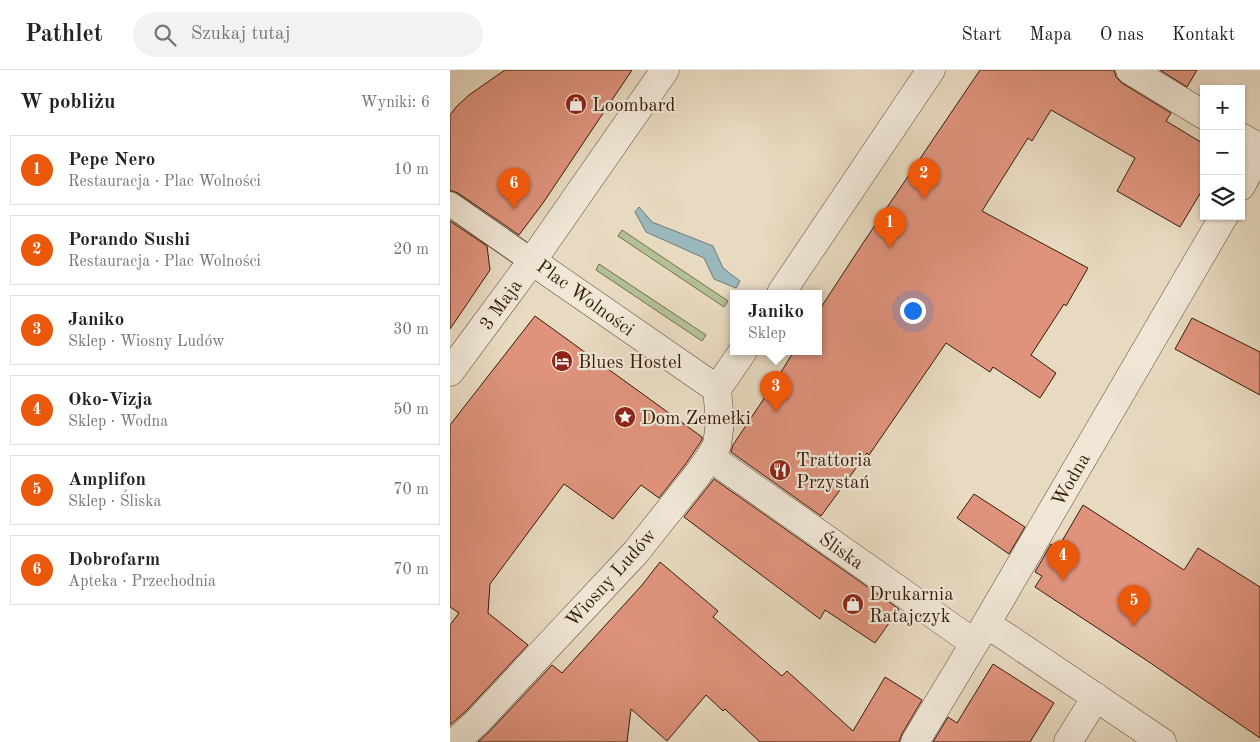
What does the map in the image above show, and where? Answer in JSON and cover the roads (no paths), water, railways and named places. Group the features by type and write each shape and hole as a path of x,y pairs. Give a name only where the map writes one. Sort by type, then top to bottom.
{"street":[{"name":"Plac Wolności","path":"665,70 532,261 717,389"},
{"path":"783,290 931,70"},
{"path":"1130,70 1200,113"},
{"path":"1245,140 1260,149 1245,178"},
{"path":"450,204 532,261"},
{"name":"Wodna","path":"915,742 1222,220"},
{"name":"3 Maja","path":"450,372 532,261"},
{"path":"717,389 739,355"},
{"name":"Wiosny Ludów","path":"455,742 477,722 636,552 698,474 717,445 720,422 717,389"},
{"name":"Śliska","path":"710,457 980,634 1096,697 1162,742"},
{"path":"1068,742 1096,697"}],"water":[{"path":"639,207 652,222 713,246 723,268 740,281 736,288 714,279 704,258 646,232 635,212"}],"place":[{"name":"Loombard","path":"576,104"},
{"name":"Porando Sushi","path":"924,199"},
{"name":"Dobrofarm","path":"514,209"},
{"name":"Pepe Nero","path":"890,248"},
{"name":"Blues Hostel","path":"562,361"},
{"name":"Janiko","path":"776,412"},
{"name":"Dom Zemełki","path":"625,417"},
{"name":"Trattoria Przystań","path":"780,470"},
{"name":"Oko-Vizja","path":"1063,581"},
{"name":"Drukarnia Ratajczyk","path":"853,604"},
{"name":"Amplifon","path":"1134,626"}]}
